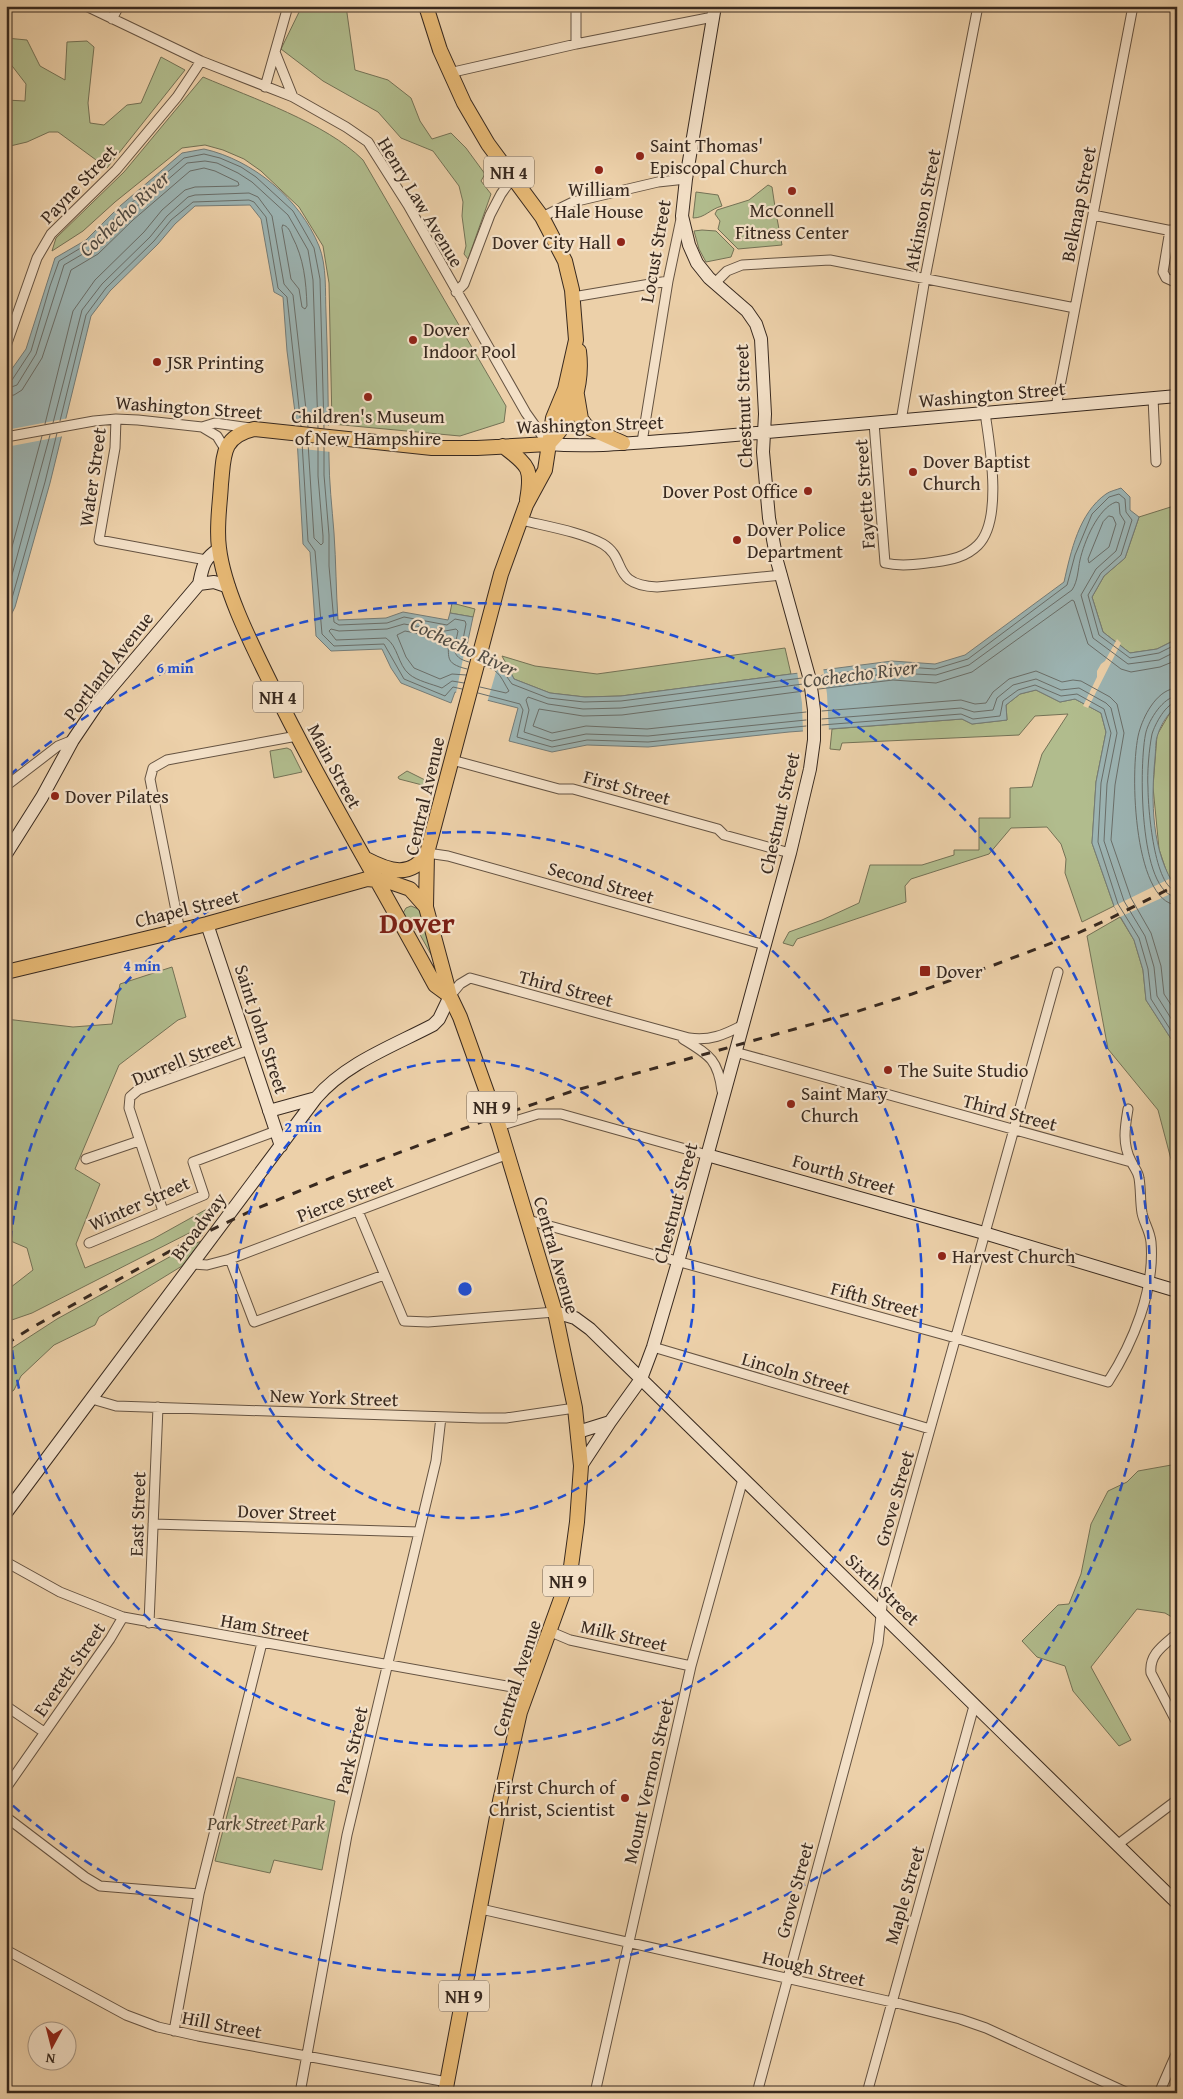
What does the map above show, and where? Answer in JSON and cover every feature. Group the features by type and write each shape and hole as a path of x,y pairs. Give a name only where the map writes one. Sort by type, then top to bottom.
{"main road":[{"name":"Central Avenue","path":"426,6 450,73 475,124 542,217 565,261 573,297 580,368 577,394 564,425 559,434 548,444"},
{"name":"Central Avenue","path":"446,2087 500,1801 520,1712 566,1589 573,1560 581,1466 575,1408 555,1312 499,1126 460,1017 450,996 426,907 427,853 504,566 526,505 545,470 553,418 566,389 576,340"},
{"path":"577,394 581,419 587,427 623,443"},
{"name":"Washington Street","path":"254,429 448,449 548,444"},
{"path":"225,449 234,438 254,429"},
{"path":"503,446 525,462 529,478 526,505"},
{"name":"Main Street","path":"225,449 219,515 219,549 229,587 253,647 297,736 435,985 450,996"},
{"path":"366,859 385,868 402,871 421,863 427,853"},
{"path":"377,879 410,889 426,907"},
{"name":"Chapel Street","path":"6,972 180,931 358,881 377,879"},
{"path":"395,912 400,904 417,896"}],"street":[{"name":"Henry Law Avenue","path":"86,6 201,61 293,97 346,127 368,142 389,173 526,413 548,444"},
{"path":"112,19 120,6"},
{"path":"265,87 288,6"},
{"path":"576,6 576,44"},
{"name":"Atkinson Street","path":"901,420 925,278 978,6"},
{"name":"Belknap Street","path":"1056,407 1133,6"},
{"path":"450,73 714,11"},
{"name":"Locust Street","path":"642,442 668,281 682,216 686,179 714,11"},
{"path":"275,52 293,97"},
{"name":"Payne Street","path":"6,346 37,258 51,234 116,170 177,97 201,61"},
{"path":"456,292 464,284 494,205 513,177"},
{"path":"542,217 573,202 658,182 686,179"},
{"path":"1092,215 1173,231 1164,272 1166,278 1177,284"},
{"name":"Chestnut Street","path":"581,1466 641,1379 684,1264 707,1155 790,853 810,769 814,740 812,695 803,651 773,545 769,518 763,452 763,368 759,331 747,311 704,272 693,255 682,216"},
{"path":"715,283 727,271 742,265 823,260 1075,308"},
{"path":"573,297 668,281"},
{"name":"Washington Street","path":"548,444 623,443 764,433 1177,396"},
{"path":"1153,398 1156,462"},
{"name":"Fayette Street","path":"874,423 885,563 920,564 956,558 966,554 982,540 989,523 992,504 985,413"},
{"name":"Washington Street","path":"6,437 116,419 145,420 202,428 215,423 254,429"},
{"name":"Water Street","path":"116,419 115,448 99,540 206,560"},
{"path":"202,428 217,436 225,449"},
{"path":"521,520 585,537 605,546 623,574 637,584 646,586 657,587 782,575"},
{"path":"206,560 208,556 219,549"},
{"name":"Portland Avenue","path":"6,854 42,797 73,740 98,703 199,584 206,560"},
{"path":"199,584 214,582 229,587"},
{"path":"180,931 150,779 151,771 155,766 167,760 297,736"},
{"path":"6,786 58,746 73,740"},
{"name":"First Street","path":"452,760 560,790 573,789 718,829 724,835 790,853"},
{"name":"Second Street","path":"427,853 448,856 765,945"},
{"name":"Saint John Street","path":"207,924 281,1146"},
{"name":"Grove Street","path":"757,2093 878,1643 883,1597 1058,972"},
{"name":"Third Street","path":"450,996 460,984 470,978 679,1036 711,1039 722,1036 743,1025"},
{"name":"Broadway","path":"6,1513 316,1098 346,1071 433,1025 439,1019 450,996"},
{"name":"Third Street","path":"679,1036 712,1058 720,1074 723,1097"},
{"name":"Durrell Street","path":"162,1212 128,1102 133,1094 249,1050"},
{"name":"Third Street","path":"735,1052 1131,1162"},
{"path":"269,1110 316,1098"},
{"path":"1128,1109 1124,1133 1131,1162 1136,1168 1139,1179 1142,1212 1151,1240 1148,1282"},
{"name":"Fourth Street","path":"499,1126 538,1114 549,1113 578,1118 657,1142 984,1233 1177,1290"},
{"name":"Winter Street","path":"89,1242 204,1195 193,1162 276,1131"},
{"path":"86,1159 139,1141"},
{"name":"Pierce Street","path":"193,1264 207,1265 230,1260 508,1154"},
{"path":"358,1211 404,1321 555,1312"},
{"name":"Fifth Street","path":"528,1220 1108,1382 1121,1362 1132,1338 1146,1295 1148,1282"},
{"path":"230,1260 254,1322 384,1275"},
{"name":"Sixth Street","path":"555,1312 575,1318 590,1329 1177,1903"},
{"name":"Lincoln Street","path":"653,1347 930,1429"},
{"name":"New York Street","path":"92,1399 116,1406 441,1417 506,1418 575,1408"},
{"name":"East Street","path":"149,1623 158,1407"},
{"name":"Park Street","path":"300,2093 347,1835 436,1461 441,1417"},
{"path":"578,1432 610,1422"},
{"name":"Mount Vernon Street","path":"595,2093 691,1666 743,1479"},
{"name":"Dover Street","path":"153,1524 419,1532"},
{"name":"Ham Street","path":"6,1562 60,1592 123,1617 529,1690"},
{"name":"Everett Street","path":"6,1788 110,1639 123,1617"},
{"name":"Milk Street","path":"551,1632 570,1640 691,1666"},
{"path":"1173,1637 1158,1651 1150,1666 1151,1673 1177,1723"},
{"path":"174,2031 200,1894 262,1643"},
{"path":"6,1706 44,1732"},
{"name":"Maple Street","path":"867,2093 974,1706"},
{"path":"1117,1845 1177,1800"},
{"path":"6,1817 85,1877 100,1886 200,1894"},
{"name":"Hough Street","path":"481,1909 960,2019 986,2028 1128,2093"},
{"name":"Hill Street","path":"6,1950 142,2022 174,2031 307,2056 446,2087"},
{"path":"1159,2093 1177,2052"}],"green space":[{"path":"302,6 346,6 355,70 388,80 411,98 420,121 432,139 451,133 466,148 485,174 481,181 491,194 468,259 464,254 466,246 462,216 463,202 459,186 433,151 401,138 378,112 323,81 281,49"},
{"path":"6,38 27,40 40,66 65,80 67,42 87,41 94,47 88,103 90,123 104,125 127,105 141,103 161,57 185,70 107,168 58,132 49,132 27,142 6,147 6,100 25,101 26,84 6,58"},
{"path":"203,77 288,112 329,134 363,160 506,406 504,422 460,436 332,424 329,283 323,246 299,207 261,171 244,159 223,150 205,145 182,148 115,202 83,231 52,251 56,238 124,172"},
{"path":"768,185 772,187 775,207 774,210 767,211 767,213 776,213 782,245 738,249 718,229 720,221 715,214 717,210 749,200"},
{"path":"696,192 718,195 722,206 701,217 693,218"},
{"path":"694,231 716,231 734,249 731,257 706,262 699,249"},
{"path":"1177,505 1177,639 1157,649 1130,653 1103,632 1092,597 1104,576 1125,558 1139,517"},
{"path":"452,603 475,609 473,617 450,613"},
{"path":"785,648 791,674 621,696 585,697 550,693 514,679 502,656 535,666 597,674"},
{"path":"1036,690 1060,702 1075,699 1101,713 1106,732 1096,782 1092,843 1114,906 1082,922 1065,873 1066,859 1061,844 1047,827 1011,828 989,854 911,879 905,886 906,902 797,939 793,946 783,943 789,932 822,920 859,903 870,865 922,865 954,855 954,850 979,850 979,818 1010,818 1010,788 1032,787 1042,754 1068,714 1035,716 1019,735 842,743 840,750 830,749 832,729 962,719 972,724 1007,720 1006,705 1020,694"},
{"path":"1177,706 1177,874 1169,879 1159,849 1153,787 1157,735 1171,711"},
{"path":"287,748 291,750 302,772 274,778 270,751"},
{"path":"407,771 429,782 430,787 399,779 398,777"},
{"path":"411,906 421,910 433,958 418,931 408,925 403,913 406,908"},
{"path":"1120,917 1134,940 1143,970 1146,1000 1177,1048 1177,1182 1158,1110 1108,1049 1087,936"},
{"path":"172,967 186,1017 178,1020 119,1065 75,1169 100,1184 76,1244 85,1268 153,1239 225,1199 199,1228 32,1313 6,1322 6,1291 33,1270 27,1248 6,1239 6,1019 73,1027 112,1024 120,984"},
{"path":"201,1241 182,1266 99,1317 95,1325 54,1345 21,1376 14,1390 6,1396 6,1352 57,1319"},
{"path":"1177,1464 1177,1620 1165,1613 1137,1609 1091,1667 1131,1740 1119,1746 1073,1691 1065,1666 1037,1657 1022,1641 1058,1605 1069,1604 1081,1574 1091,1524 1108,1491 1127,1482 1138,1471"},
{"name":"Park Street Park","path":"237,1777 335,1801 322,1870 274,1860 270,1873 215,1861"}],"water":[{"name":"Cochecho River","path":"204,149 240,162 273,184 300,213 311,229 322,254 325,279 328,367 329,466 338,620 386,618 403,612 448,620 450,613 473,617 466,650 489,655 500,660 505,664 514,679 550,693 585,697 621,696 892,661 935,664 965,655 1064,582 1073,546 1089,511 1106,494 1121,488 1130,497 1130,510 1139,517 1125,558 1104,576 1092,597 1103,632 1130,653 1157,649 1177,639 1177,706 1171,711 1161,726 1157,737 1153,808 1162,859 1168,875 1177,889 1177,1048 1146,1000 1143,970 1134,940 1114,906 1092,843 1096,782 1106,732 1101,713 1075,699 1060,702 1036,690 1020,694 1006,705 1007,720 972,724 962,719 789,732 648,747 587,745 552,752 509,741 518,708 455,692 451,703 401,683 382,649 331,651 316,636 310,552 303,544 296,420 287,351 283,297 274,292 261,219 250,205 195,206 110,291 91,316 50,483 15,607 6,625 6,397 9,373 26,349 55,258 86,240 120,206 182,153"}],"pier":[{"path":"69,418 64,436 6,447 6,430"},
{"path":"294,422 332,426 331,452 294,448"},
{"path":"1117,639 1121,643 1088,708 1083,706 1097,677 1097,671"},
{"path":"465,649 500,658 487,703 456,695 455,698"},
{"path":"823,667 827,694 829,732 803,734 802,703 797,671"},
{"path":"1169,879 1177,891 1120,917 1114,906"}],"railway":[{"path":"6,1344 31,1328 190,1240 253,1210 331,1178 495,1117 573,1091 852,1013 912,994 1078,933 1177,885"}],"place":[{"name":"Saint Thomas' Episcopal Church","path":"640,156"},
{"name":"William Hale House","path":"599,170"},
{"name":"McConnell Fitness Center","path":"792,191"},
{"name":"Dover City Hall","path":"621,242"},
{"name":"Dover Indoor Pool","path":"413,340"},
{"name":"JSR Printing","path":"157,362"},
{"name":"Children's Museum of New Hampshire","path":"368,397"},
{"name":"Dover Baptist Church","path":"913,472"},
{"name":"Dover Post Office","path":"808,491"},
{"name":"Dover Police Department","path":"737,540"},
{"name":"Dover Pilates","path":"55,796"},
{"name":"Dover","path":"925,971"},
{"name":"The Suite Studio","path":"888,1070"},
{"name":"Saint Mary Church","path":"791,1104"},
{"name":"Harvest Church","path":"942,1256"},
{"name":"First Church of Christ, Scientist","path":"625,1798"}],"district":[{"name":"Dover","path":"417,922"}]}
